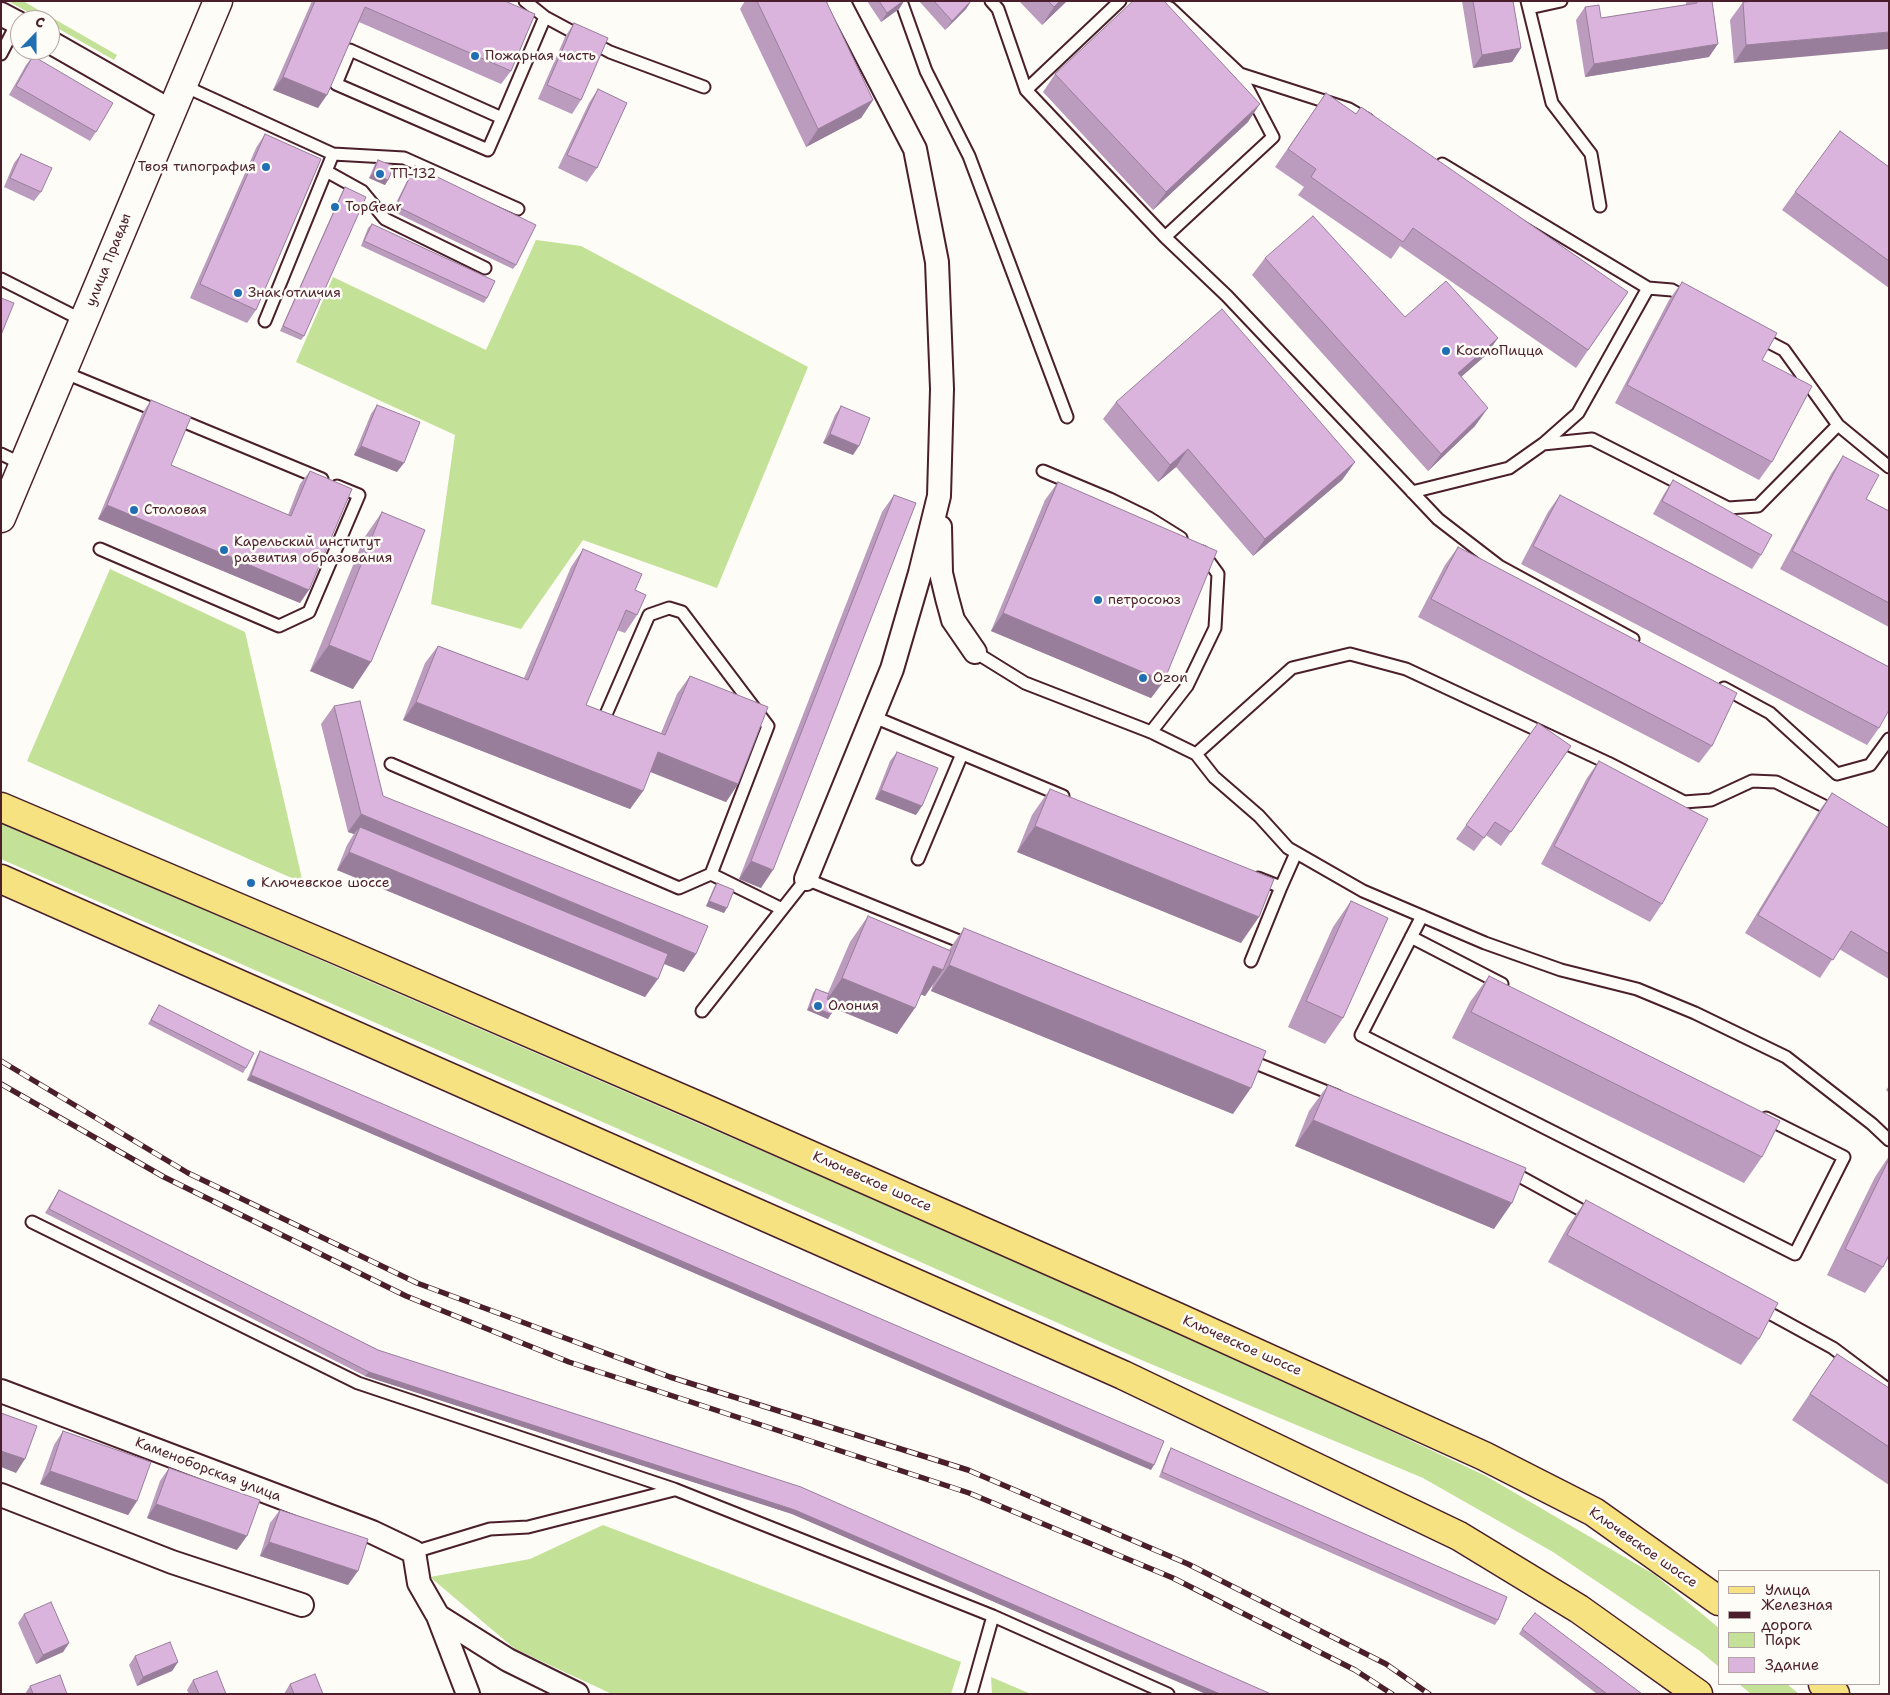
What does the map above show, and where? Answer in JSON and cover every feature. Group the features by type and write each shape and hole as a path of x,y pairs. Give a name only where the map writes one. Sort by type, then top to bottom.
{"main road":[{"name":"улица Правды","path":"1,518 13,460 63,372 218,1"},
{"name":"Ключевское шоссе","path":"1,807 708,1110 1177,1317 1484,1456 1594,1512 1718,1600"},
{"path":"1,879 1123,1375 1459,1536 1579,1609 1698,1694"},
{"path":"1824,1685 1835,1694"}],"street":[{"path":"838,1 914,149 937,262 942,389 939,496 941,573 953,620 975,652"},
{"path":"60,48 171,110"},
{"path":"806,879 874,717 892,669 920,573 939,496"},
{"name":"Каменоборская улица","path":"1,1391 362,1528 414,1552"},
{"path":"1,1495 172,1562 302,1605"},
{"path":"414,1552 418,1583 438,1616 468,1694"},
{"path":"438,1616 508,1660 577,1694"}],"lane":[{"path":"525,1 545,16 610,52 704,87"},
{"path":"902,1 926,71 969,156 1067,416"},
{"path":"991,1 998,9 1026,90 1165,237 1227,296 1438,519 1499,566 1639,642"},
{"path":"1026,90 1120,1"},
{"path":"1154,1 1170,8 1240,74 1273,137 1165,237"},
{"path":"1561,1 1528,5 1552,103 1591,154 1600,206"},
{"path":"502,118 350,50 336,84 488,150 502,118 545,16"},
{"path":"1,54 10,28"},
{"path":"1240,74 1350,109 1375,124"},
{"path":"182,85 333,154 404,158 518,209"},
{"path":"265,321 333,154"},
{"path":"1435,160 1648,288 1672,290 1698,304"},
{"path":"326,171 362,191 385,219 485,268"},
{"path":"1,279 84,321"},
{"path":"1412,492 1510,468 1542,444 1578,412 1648,288"},
{"path":"1749,332 1784,350 1838,425 1889,467"},
{"path":"63,372 359,495 309,612 279,626 100,550"},
{"path":"1542,444 1592,439 1728,508 1758,506 1838,425"},
{"path":"1043,471 1150,518 1201,551 1218,574 1215,628 1187,686 1151,732"},
{"path":"391,764 679,888 711,874 768,726 682,612 669,608 649,616 608,712"},
{"path":"975,652 1025,683 1151,732 1196,754 1214,777 1259,816 1288,848 1362,890 1485,943 1561,970 1637,989 1694,1012 1786,1057 1872,1124 1889,1140"},
{"path":"1196,754 1292,668 1350,654 1406,669 1608,763 1684,802 1711,800 1752,781 1776,782 1846,817"},
{"path":"1718,685 1770,713 1837,774 1870,765 1889,739"},
{"path":"874,717 1072,800"},
{"path":"918,859 962,754"},
{"path":"1251,961 1296,853"},
{"path":"1245,872 1282,887"},
{"path":"711,874 782,909"},
{"path":"702,1011 806,879 977,949"},
{"path":"1422,916 1361,1035 1795,1254 1844,1157 1756,1112"},
{"path":"1411,937 1517,991"},
{"path":"1238,1056 1349,1101"},
{"path":"1502,1166 1603,1222"},
{"path":"32,1222 358,1383 674,1489 993,1616 1168,1694"},
{"path":"1749,1302 1834,1348 1889,1390"},
{"path":"414,1552 490,1529 528,1527 674,1489"},
{"path":"971,1694 993,1616"}],"green space":[{"path":"8,1 23,1 39,10 24,10"},
{"path":"60,22 117,55 114,60 60,30"},
{"path":"536,240 581,246 808,367 717,588 583,540 521,629 431,604 455,435 296,362 333,277 486,350"},
{"path":"110,569 245,632 303,883 27,761"},
{"path":"1,822 1174,1329 1486,1476 1655,1575 1718,1627 1718,1666 1700,1651 1553,1552 1423,1478 1139,1359 1,859"},
{"path":"603,1525 961,1662 951,1694 612,1694 515,1649 430,1577 530,1559"},
{"path":"991,1677 1031,1694 992,1694"},
{"path":"1740,1685 1788,1685 1799,1694 1751,1694"}],"building":[{"name":"Пожарная часть","path":"315,1 505,1 535,14 511,71 365,7 327,95 283,77"},
{"path":"757,1 826,1 873,100 818,129"},
{"path":"879,1 903,1 887,13"},
{"path":"934,1 971,1 952,21"},
{"path":"1048,1 1060,1 1054,7"},
{"path":"1133,1 1164,1 1260,104 1166,192 1055,74"},
{"path":"1473,1 1513,1 1521,48 1482,55"},
{"path":"1697,1 1712,1 1718,44 1594,64 1585,7 1599,5 1601,18 1697,3"},
{"path":"1889,1 1889,32 1746,45 1743,2"},
{"path":"574,23 608,38 581,100 547,85"},
{"path":"31,60 40,60 113,103 96,132 16,86"},
{"path":"598,89 627,103 597,168 567,155"},
{"path":"1326,93 1356,114 1361,107 1628,292 1588,350 1413,228 1403,242 1311,177 1316,169 1288,149"},
{"path":"1840,131 1889,167 1889,261 1795,192"},
{"path":"265,134 321,159 256,310 200,284"},
{"path":"21,154 52,168 41,192 10,178"},
{"path":"378,160 394,166 388,180 373,173"},
{"path":"415,166 536,225 516,265 396,206"},
{"path":"345,187 366,197 304,336 283,326"},
{"path":"1313,216 1405,317 1446,281 1498,338 1458,373 1488,408 1441,454 1265,258"},
{"path":"372,224 495,281 487,298 364,241"},
{"path":"1682,282 1777,333 1762,360 1812,386 1772,462 1627,385"},
{"path":"1,298 14,303 1,335"},
{"path":"1222,309 1355,462 1265,539 1188,449 1170,465 1116,402"},
{"path":"151,400 191,417 171,465 291,516 310,471 352,489 309,590 107,505"},
{"path":"377,405 420,422 404,463 361,446"},
{"path":"841,406 870,418 859,446 830,434"},
{"path":"1843,456 1879,475 1866,499 1889,511 1889,603 1792,551"},
{"path":"1673,480 1772,535 1761,555 1662,501"},
{"name":"петросоюз","path":"1058,482 1217,551 1164,681 1003,613"},
{"path":"894,495 916,503 773,870 751,861"},
{"path":"1560,495 1889,667 1889,710 1879,728 1533,546"},
{"path":"382,512 425,530 371,662 329,645"},
{"path":"1458,547 1737,693 1712,746 1431,599"},
{"path":"583,549 642,574 635,590 646,595 637,615 626,610 586,705 665,735 690,676 768,707 738,784 658,752 643,791 416,702 438,646 528,680"},
{"path":"360,701 383,796 708,926 696,954 361,814 334,706"},
{"path":"1538,723 1571,746 1511,832 1495,822 1484,838 1466,825"},
{"path":"897,752 938,768 922,806 881,790"},
{"path":"1599,761 1708,819 1662,904 1554,846"},
{"path":"1050,789 1274,879 1259,917 1035,826"},
{"path":"1832,793 1889,828 1889,954 1851,931 1833,960 1758,915"},
{"path":"360,827 668,954 658,979 349,852"},
{"path":"717,883 734,890 727,908 709,901"},
{"path":"1351,901 1388,918 1343,1018 1306,1001"},
{"path":"868,916 951,951 943,970 933,966 915,1008 842,978"},
{"path":"964,928 1266,1051 1251,1088 949,965"},
{"path":"1489,976 1780,1121 1762,1157 1471,1012"},
{"name":"Олония","path":"816,989 829,994 827,999 835,1003 831,1014 810,1006"},
{"path":"159,1005 254,1053 246,1068 151,1020"},
{"path":"260,1051 1164,1441 1154,1465 251,1075"},
{"path":"1328,1085 1526,1168 1512,1203 1313,1120"},
{"path":"1889,1159 1889,1255 1883,1267 1845,1249"},
{"path":"59,1190 378,1350 801,1487 1271,1694 1220,1694 795,1510 369,1372 49,1209"},
{"path":"1586,1200 1778,1303 1759,1339 1567,1235"},
{"path":"1837,1354 1889,1388 1889,1447 1810,1394"},
{"path":"1,1413 37,1426 25,1459 1,1451"},
{"path":"63,1431 151,1462 137,1501 50,1471"},
{"path":"1171,1448 1507,1597 1498,1620 1162,1472"},
{"path":"169,1468 260,1500 247,1536 156,1504"},
{"path":"280,1510 368,1539 358,1571 269,1542"},
{"path":"51,1602 69,1643 43,1655 24,1614"},
{"path":"1535,1613 1642,1694 1607,1694 1522,1629"},
{"path":"170,1642 178,1662 143,1677 135,1656"},
{"path":"217,1671 226,1694 199,1694 193,1680"},
{"path":"315,1674 323,1694 294,1694 290,1684"},
{"path":"60,1675 67,1694 33,1694 30,1686"}],"railway":[{"path":"1,1061 188,1173 417,1283 670,1377 968,1470 1188,1564 1386,1664 1429,1694"},
{"path":"1,1084 164,1177 406,1296 569,1362 969,1493 1173,1578 1355,1670 1392,1694"}],"place":[{"name":"Пожарная часть","path":"475,56"},
{"name":"Твоя типография","path":"266,167"},
{"name":"ТП-132","path":"380,174"},
{"name":"TopGear","path":"335,207"},
{"name":"Знак отличия","path":"238,293"},
{"name":"КосмоПицца","path":"1446,351"},
{"name":"Столовая","path":"134,510"},
{"name":"Карельский институт развития образования","path":"224,550"},
{"name":"петросоюз","path":"1098,600"},
{"name":"Ozon","path":"1143,678"},
{"name":"Ключевское шоссе","path":"251,883"},
{"name":"Олония","path":"818,1006"}]}
